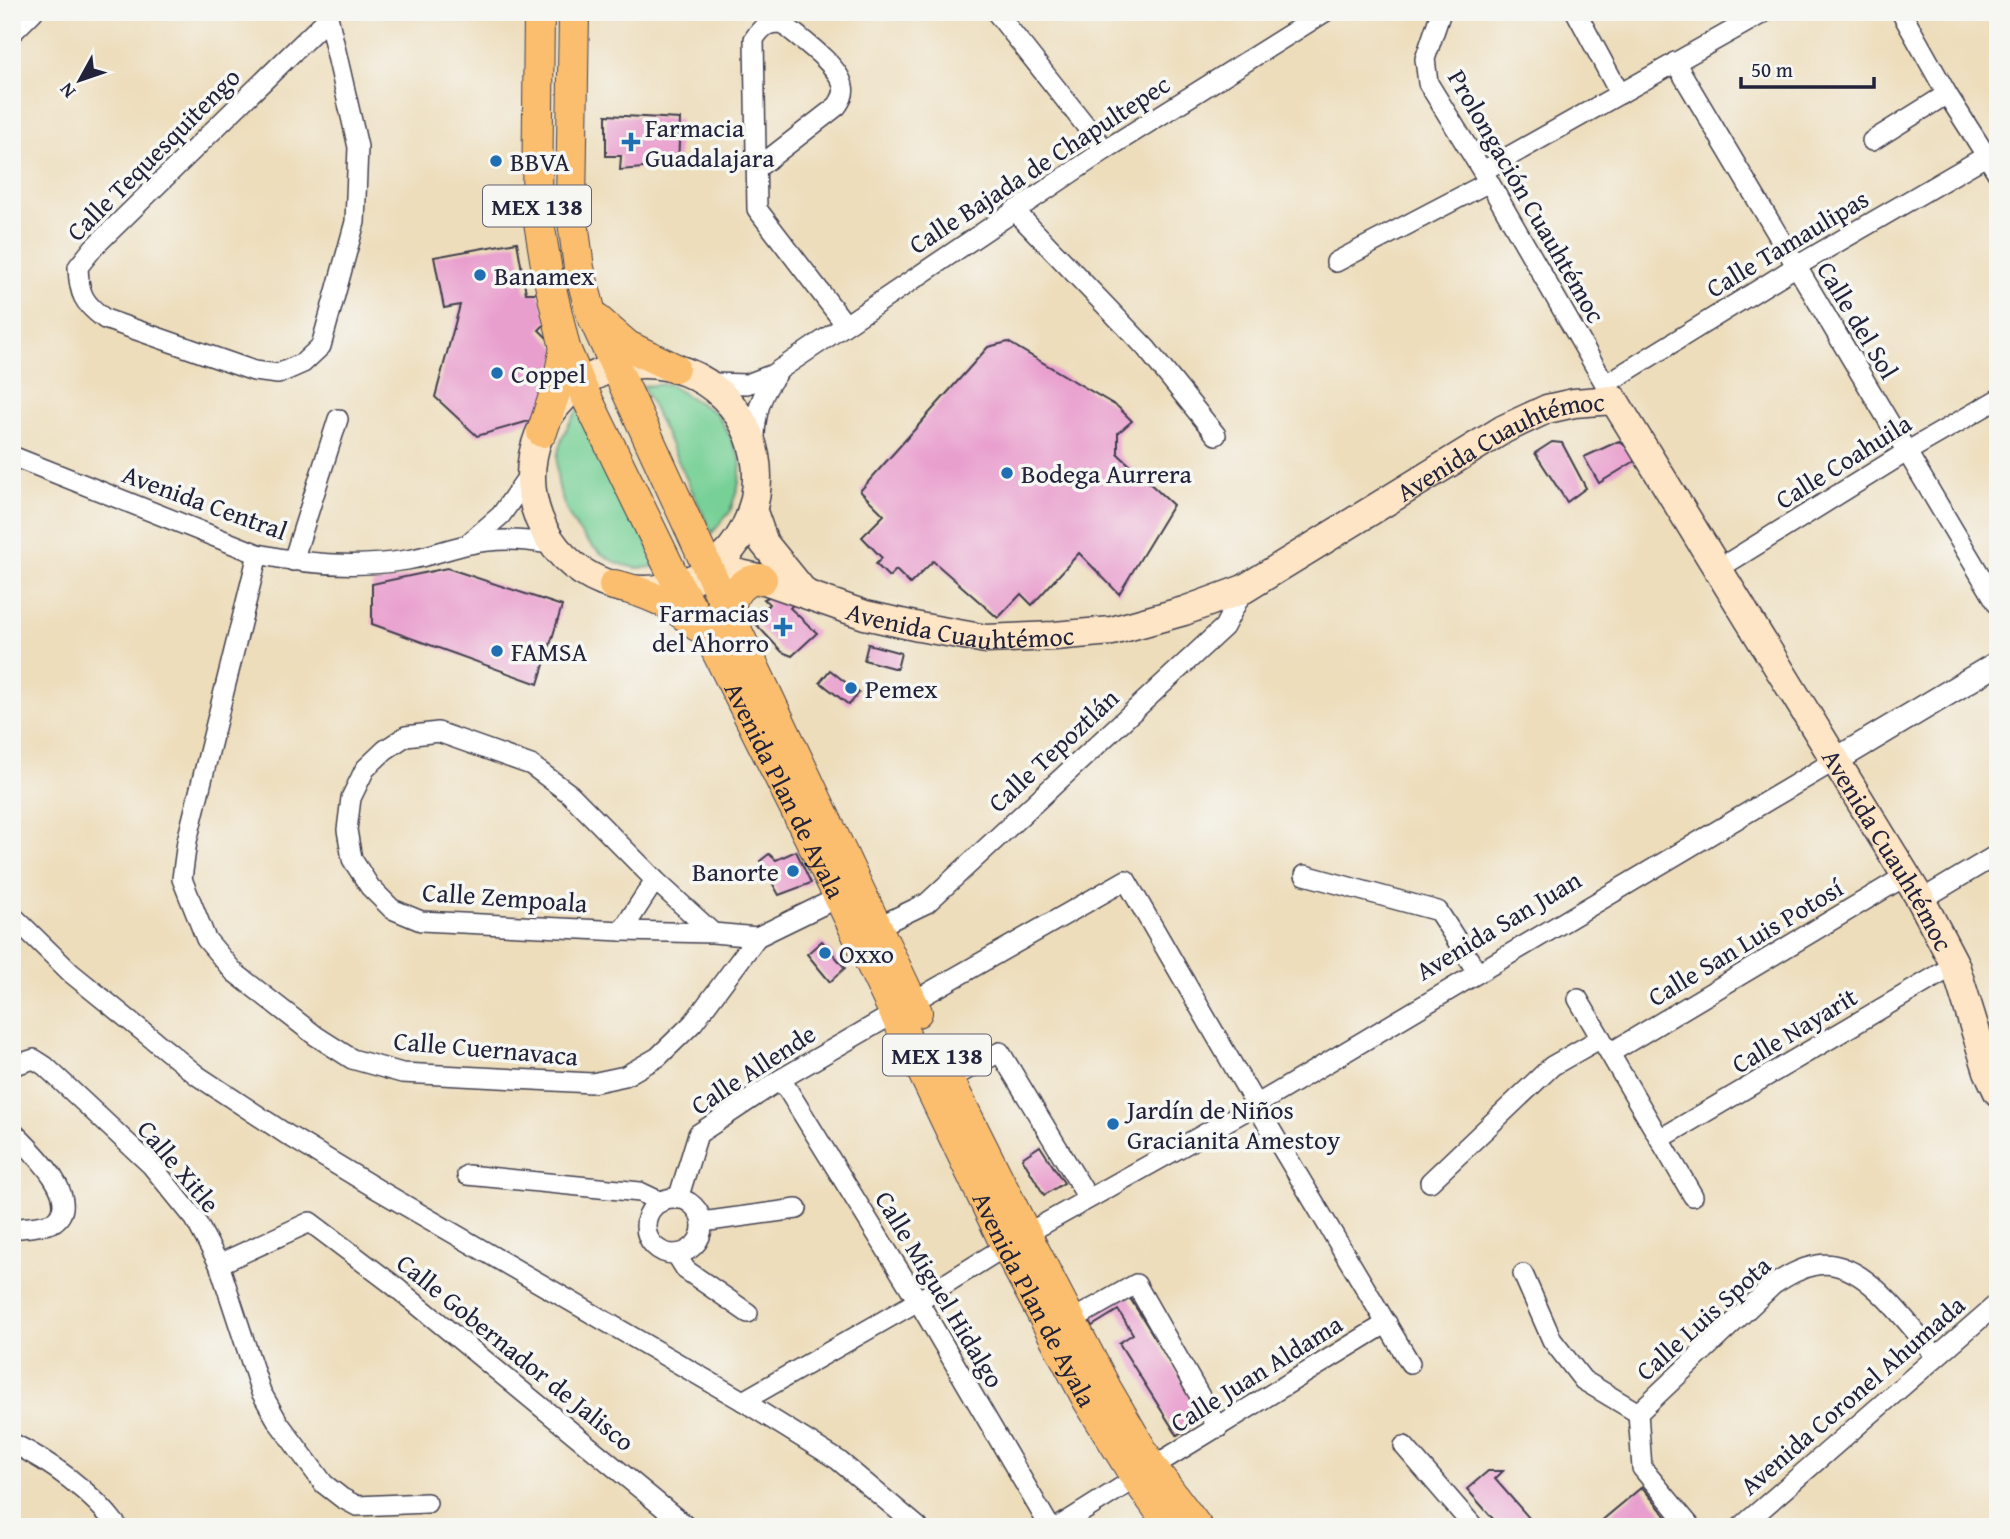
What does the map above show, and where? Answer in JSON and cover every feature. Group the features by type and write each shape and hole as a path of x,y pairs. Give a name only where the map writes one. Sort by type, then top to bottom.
{"main road":[{"name":"Avenida Plan de Ayala","path":"539,12 537,210 547,271 565,348 581,386 677,583 711,640 839,897 903,1007 949,1079 1016,1240 1087,1399 1144,1473 1197,1527"},
{"name":"Avenida Plan de Ayala","path":"574,12 571,206 579,268 591,313 877,927 903,1007 1016,1240 1070,1321 1106,1388 1171,1527"},
{"path":"591,313 628,346 674,368"},
{"path":"565,348 556,390 534,453 530,475 535,510 549,544 567,563 589,578 634,589 671,605 711,640"},
{"path":"542,432 559,406 581,386 615,369 646,365 694,372 713,383 732,400 745,421 755,444 760,477 752,509 733,543 708,568 677,583 646,589 614,585"},
{"name":"Avenida Cuauhtémoc","path":"708,568 803,591 865,615 986,639 1112,631 1184,611 1244,589 1504,429 1547,409 1610,392 1921,900 1955,965 1988,1070 1998,1093"},
{"name":"Avenida Cuauhtémoc","path":"752,509 764,543 803,591"},
{"path":"730,616 732,597 737,589 752,579 762,579"}],"street":[{"path":"12,33 33,12"},
{"path":"996,12 1105,150"},
{"name":"Calle Bajada de Chapultepec","path":"713,383 747,384 761,380 1105,150 1325,12"},
{"name":"Prolongación Cuauhtémoc","path":"1441,12 1425,60 1428,83 1486,176 1610,392"},
{"path":"1576,12 1620,94"},
{"path":"1336,262 1486,176 1620,94 1765,12"},
{"path":"1900,12 1947,94 1992,152 1998,174"},
{"name":"Calle Tequesquitengo","path":"327,15 358,147 355,222 321,346 303,363 278,374 254,371 105,319 88,307 79,287 78,267 94,247 327,15"},
{"path":"756,169 837,106 844,94 836,71 782,23 761,27 754,39 756,169 757,209 845,324"},
{"name":"Calle del Sol","path":"1675,62 1998,605"},
{"path":"1872,141 1947,94"},
{"name":"Calle Tamaulipas","path":"1610,392 1795,267 1992,152"},
{"path":"1014,210 1146,348 1216,435"},
{"name":"Calle Bajada de Chapultepec","path":"755,444 756,416 760,403 775,376 785,365"},
{"name":"Calle Coahuila","path":"1718,569 1998,399"},
{"path":"293,561 338,419"},
{"name":"Avenida Central","path":"12,456 258,554 293,561 355,566 410,560 468,544 508,539 549,544"},
{"name":"Avenida Central","path":"468,544 501,515 530,475"},
{"name":"Calle Cuernavaca","path":"258,554 187,841 182,879 206,939 234,972 352,1059 402,1073 592,1083 625,1076 658,1057 693,1023 757,937 839,897"},
{"name":"Calle Tepoztlán","path":"877,927 927,903 1224,627 1244,589"},
{"name":"Avenida San Juan","path":"743,1401 918,1301 1088,1198 1256,1105 1998,663"},
{"name":"Calle Zempoala","path":"713,933 654,880 570,794 531,765 438,732 405,736 384,750 365,769 351,798 347,830 352,859 370,887 392,909 421,921 757,937"},
{"path":"1921,900 1998,854"},
{"path":"1305,875 1438,911 1477,972"},
{"name":"Calle San Luis Potosí","path":"1430,1182 1552,1066 1605,1045 1907,875"},
{"name":"Calle Zempoala","path":"622,931 654,880"},
{"name":"Calle Allende","path":"669,1200 698,1134 782,1079 903,1007 1126,880 1256,1105"},
{"path":"12,915 71,973 198,1076 391,1198 743,1401 838,1460 918,1527"},
{"name":"Calle Nayarit","path":"1660,1139 1955,965"},
{"path":"1578,999 1693,1196"},
{"path":"949,1079 1000,1052 1088,1198"},
{"name":"Calle Xitle","path":"12,1066 34,1059 45,1066 151,1165 194,1219 219,1264"},
{"name":"Calle Miguel Hidalgo","path":"782,1079 918,1301 1051,1527"},
{"path":"1256,1105 1410,1363"},
{"path":"12,1131 39,1157 53,1176 62,1196 61,1213 53,1222 12,1229"},
{"path":"467,1175 640,1192 689,1203 702,1222 701,1234 696,1244 687,1251 676,1254 665,1253 656,1248 649,1239 646,1228 647,1217 653,1208 669,1200"},
{"path":"702,1222 797,1209"},
{"name":"Calle Gobernador de Jalisco","path":"219,1264 310,1222 392,1284 687,1527"},
{"path":"676,1254 686,1270 748,1313"},
{"path":"219,1264 261,1392 278,1422 324,1484 357,1506 427,1503"},
{"name":"Calle Luis Spota","path":"1638,1413 1773,1284 1796,1270 1820,1264 1846,1268 1870,1281 1936,1356"},
{"path":"1523,1274 1552,1340 1583,1380 1638,1413 1642,1468 1691,1527"},
{"path":"1070,1321 1136,1284 1218,1428"},
{"name":"Avenida Coronel Ahumada","path":"1741,1527 1998,1303"},
{"name":"Calle Juan Aldama","path":"1058,1527 1387,1323"},
{"path":"12,1443 74,1483 108,1513 118,1527"},
{"path":"1404,1446 1474,1527"}],"green space":[{"path":"668,384 717,414 741,461 739,483 730,512 712,533 643,386"},
{"path":"580,407 658,566 637,568 618,563 600,553 585,539 573,522 558,484 557,464 564,434"}],"building":[{"path":"606,115 680,119 678,165 620,170 621,156 606,156"},
{"name":"Coppel","path":"517,242 526,293 539,293 548,321 539,330 558,349 543,417 477,436 435,397 460,305 444,308 434,257"},
{"name":"Bodega Aurrera","path":"1008,342 1118,407 1132,421 1118,433 1118,454 1173,505 1119,594 1079,553 1032,605 1021,594 998,618 933,561 910,584 896,570 889,577 876,564 882,558 862,537 884,515 860,491 988,347"},
{"path":"1619,441 1629,449 1635,461 1599,483 1584,457"},
{"path":"1552,442 1562,443 1586,488 1567,502 1535,453"},
{"name":"FAMSA","path":"447,568 562,606 538,684 372,624 372,584"},
{"path":"773,595 797,600 790,608 817,633 792,656 782,652 754,622 769,604 764,599"},
{"path":"868,644 901,653 897,669 864,660"},
{"path":"830,670 859,693 849,705 820,682"},
{"path":"796,851 811,883 779,895 760,861 769,854 776,860"},
{"path":"822,941 845,968 830,982 807,954"},
{"path":"1040,1146 1064,1183 1044,1195 1022,1158"},
{"path":"1126,1292 1205,1417 1177,1435 1119,1343 1133,1334 1118,1310 1092,1326 1086,1316"},
{"path":"1488,1471 1503,1471 1495,1479 1537,1527 1500,1527 1467,1489"},
{"path":"1642,1487 1675,1527 1594,1527"}],"place":[{"name":"Farmacia Guadalajara","path":"631,142"},
{"name":"BBVA","path":"496,161"},
{"name":"Banamex","path":"480,275"},
{"name":"Coppel","path":"497,373"},
{"name":"Bodega Aurrera","path":"1007,473"},
{"name":"Farmacias del Ahorro","path":"783,627"},
{"name":"FAMSA","path":"497,651"},
{"name":"Pemex","path":"851,688"},
{"name":"Banorte","path":"793,871"},
{"name":"Oxxo","path":"825,953"},
{"name":"Jardín de Niños Gracianita Amestoy","path":"1113,1124"}]}
